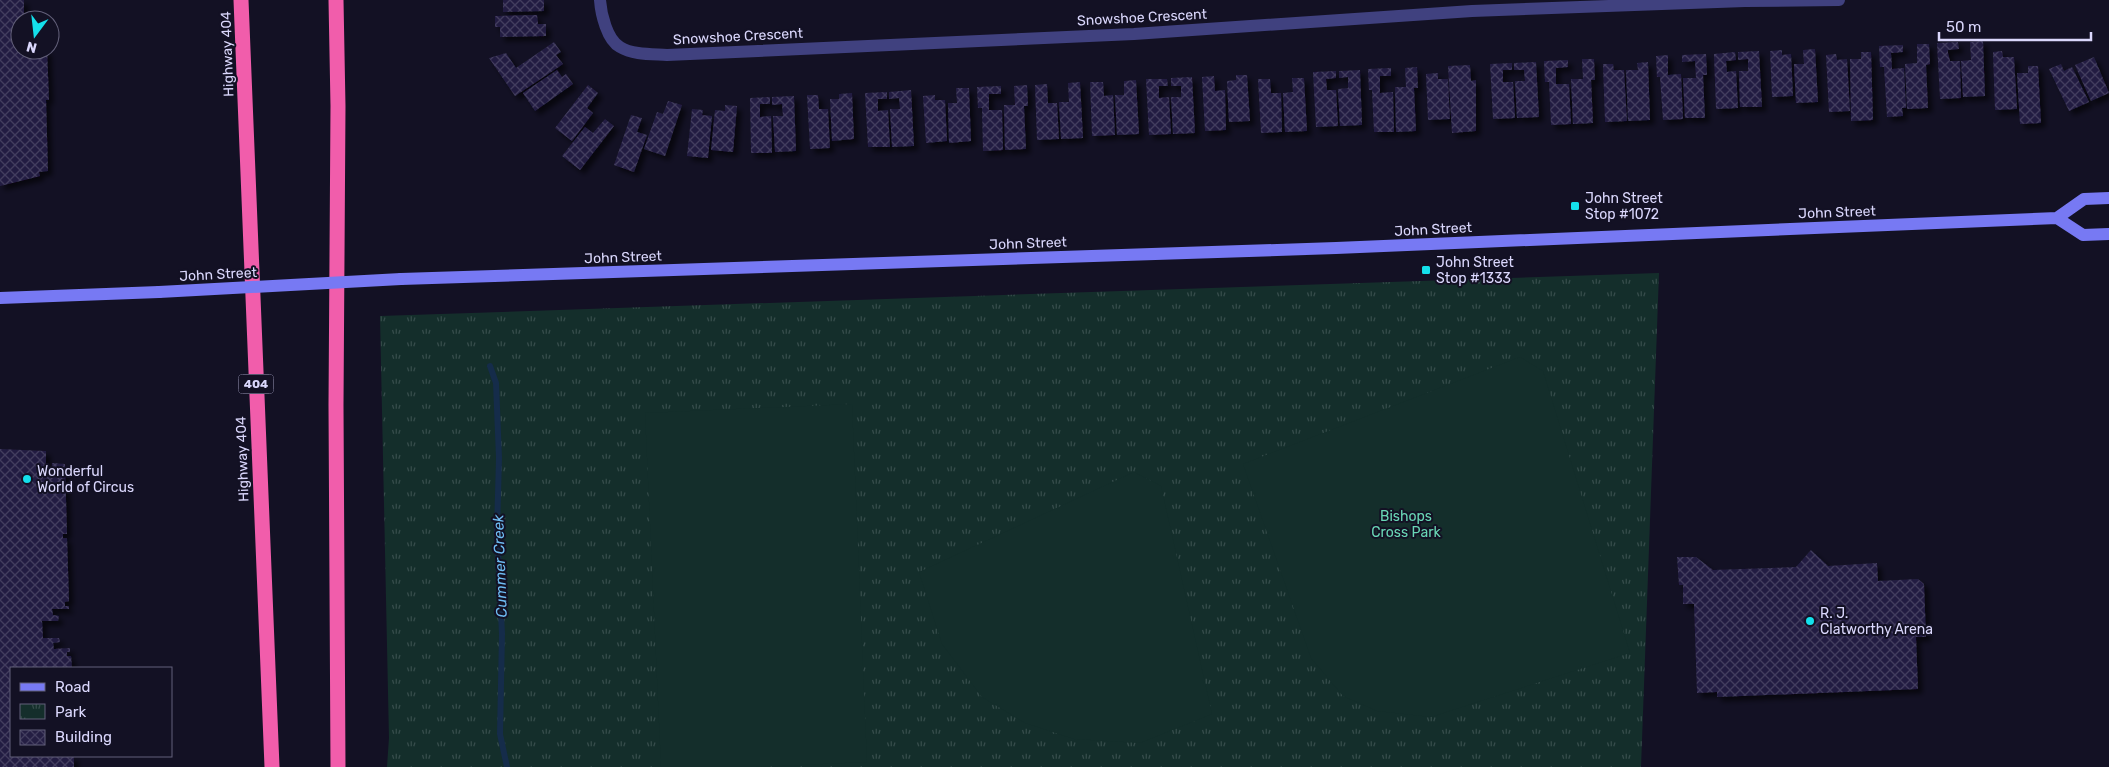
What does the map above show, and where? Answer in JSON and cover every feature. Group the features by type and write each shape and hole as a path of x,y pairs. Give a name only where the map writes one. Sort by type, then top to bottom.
{"highway":[{"name":"Highway 404","path":"241,0 272,767"},
{"path":"336,0 338,767"}],"main road":[{"path":"2109,198 2084,199 2057,218 2083,235 2109,234"},
{"name":"John Street","path":"0,298 159,292 401,279 1261,251 2057,218"}],"street":[{"name":"Snowshoe Crescent","path":"600,0 601,10 610,35 619,47 645,54 889,46 1134,34 1471,5 1840,0"}],"green space":[{"name":"Bishops Cross Park","path":"1659,273 1641,767 387,767 389,738 380,316"},
{"path":"1520,357 1543,371 1630,653 1431,717 1377,711 1343,696 1311,658 1243,464"},
{"path":"852,404 867,762 755,767 661,767 645,413"},
{"path":"1134,472 1161,486 1212,714 1140,743 1074,739 1025,723 982,697 942,644 919,572"}],"building":[{"path":"0,0 24,0 24,10 10,10 10,60 47,60 49,100 46,100 48,171 39,172 40,176 0,186"},
{"path":"503,0 544,0 544,11 503,12"},
{"path":"537,15 538,24 546,24 546,36 500,37 500,27 495,27 495,16"},
{"path":"1983,41 1985,96 1963,97 1961,61 1971,60 1970,42"},
{"path":"554,42 561,52 556,55 563,64 515,96 489,58 506,53 516,68"},
{"path":"1958,42 1959,49 1948,50 1948,53 1950,61 1960,61 1961,98 1940,99 1937,43"},
{"path":"1917,44 1929,44 1930,64 1926,65 1928,108 1907,109 1905,64 1917,63"},
{"path":"1903,45 1903,52 1891,53 1892,69 1904,68 1906,108 1902,108 1903,116 1887,117 1884,67 1880,67 1879,46"},
{"path":"1815,49 1818,102 1796,103 1794,64 1804,64 1803,50"},
{"path":"1782,50 1782,55 1791,54 1793,96 1772,97 1770,51"},
{"path":"1759,51 1762,107 1740,107 1739,71 1748,71 1748,59 1738,60 1738,52"},
{"path":"2002,51 2003,57 2014,57 2017,109 1995,110 1993,52"},
{"path":"1735,52 1736,60 1726,61 1727,72 1736,71 1738,108 1716,109 1714,54"},
{"path":"1861,52 1871,52 1873,120 1851,121 1850,59 1861,59"},
{"path":"1706,54 1707,75 1703,75 1705,118 1685,118 1683,78 1696,78 1695,61 1682,62 1682,55"},
{"path":"1836,54 1837,60 1847,59 1850,111 1829,112 1826,55"},
{"path":"1668,55 1668,75 1681,74 1683,119 1663,120 1660,77 1657,77 1656,56"},
{"path":"2094,57 2109,93 2091,101 2075,65"},
{"path":"1582,59 1594,59 1595,80 1591,80 1593,123 1573,124 1571,79 1583,79"},
{"path":"1568,60 1568,67 1556,68 1556,84 1569,84 1571,124 1551,125 1549,82 1545,82 1544,61"},
{"path":"1536,62 1539,117 1517,118 1515,81 1525,81 1524,70 1514,70 1514,63"},
{"path":"1648,62 1650,120 1628,121 1626,70 1638,70 1637,63"},
{"path":"1512,63 1512,70 1503,70 1503,82 1513,82 1515,118 1493,119 1490,64"},
{"path":"1603,64 1613,64 1614,70 1624,70 1627,121 1605,122"},
{"path":"2061,64 2064,71 2072,67 2089,102 2069,111 2049,69"},
{"path":"1470,65 1471,81 1476,80 1476,131 1452,133 1448,66"},
{"path":"2028,66 2038,66 2041,123 2020,124 2017,73 2028,73"},
{"path":"1417,67 1418,88 1414,88 1416,131 1396,132 1395,87 1406,87 1405,68"},
{"path":"1391,68 1391,76 1380,76 1380,93 1393,92 1394,132 1374,132 1372,90 1369,90 1368,69"},
{"path":"557,70 562,77 566,74 573,84 535,111 523,93"},
{"path":"1360,70 1362,125 1340,126 1338,89 1348,88 1348,77 1339,78 1339,71"},
{"path":"1336,71 1336,78 1326,79 1327,90 1336,90 1338,126 1316,127 1313,72"},
{"path":"1438,73 1438,79 1448,79 1450,119 1428,120 1426,74"},
{"path":"1236,75 1247,75 1250,121 1229,122 1227,81 1236,80"},
{"path":"1214,76 1215,91 1225,90 1226,130 1205,131 1202,77"},
{"path":"1192,77 1195,133 1173,134 1171,97 1181,97 1181,86 1171,86 1171,78"},
{"path":"1292,78 1304,78 1307,131 1285,132 1283,93 1293,92"},
{"path":"1146,79 1167,79 1168,86 1159,86 1159,98 1169,97 1171,134 1149,135"},
{"path":"1258,79 1270,79 1271,93 1281,93 1282,132 1261,133"},
{"path":"1136,80 1139,134 1117,135 1115,95 1124,95 1124,81"},
{"path":"1080,82 1083,138 1061,139 1059,102 1069,102 1068,83"},
{"path":"1090,82 1103,82 1104,96 1113,95 1115,135 1092,136"},
{"path":"1047,84 1048,103 1057,103 1059,139 1037,140 1035,85"},
{"path":"588,85 598,93 587,108 593,113 572,141 555,128"},
{"path":"1027,85 1028,106 1024,106 1026,149 1005,150 1004,105 1015,105 1014,86"},
{"path":"1001,86 1001,94 989,94 989,110 1002,110 1003,150 983,151 982,108 978,108 977,87"},
{"path":"956,88 969,88 971,141 949,143 948,103 957,103"},
{"path":"911,90 914,146 892,147 890,109 900,109 899,98 889,99 889,92"},
{"path":"887,92 887,99 878,99 878,111 888,110 890,147 868,147 865,93"},
{"path":"852,93 854,139 832,141 830,99 839,99 839,94"},
{"path":"807,95 818,95 819,109 828,109 830,148 810,149"},
{"path":"935,95 935,100 945,100 947,141 926,143 923,96"},
{"path":"794,96 796,151 775,152 773,116 783,116 782,104 772,105 772,97"},
{"path":"770,97 770,104 760,104 760,117 771,116 772,153 751,153 750,98"},
{"path":"668,101 682,105 665,156 644,149 657,112 663,114"},
{"path":"725,105 737,106 733,152 711,150 715,110 725,111"},
{"path":"692,109 703,110 702,115 712,116 708,158 687,156"},
{"path":"631,115 642,118 637,132 647,135 634,172 614,165"},
{"path":"605,119 614,126 580,170 562,156 585,127 593,133"},
{"path":"0,449 46,451 46,468 52,468 52,463 65,464 67,534 63,534 63,538 67,538 69,601 65,602 65,606 69,606 69,609 52,609 53,615 59,616 58,621 42,621 43,638 59,638 60,642 53,643 54,649 70,648 67,656 71,656 72,667 10,667 10,757 74,757 74,767 0,767"},
{"name":"R. J. Clatworthy Arena","path":"1811,550 1828,566 1877,563 1878,581 1918,579 1924,584 1926,637 1916,637 1918,689 1717,697 1717,692 1697,693 1694,604 1683,604 1683,585 1679,585 1677,557 1696,557 1713,570 1796,567"}],"waterway":[{"name":"Cummer Creek","path":"490,366 496,383 499,458 497,531 502,634 500,734 507,767"}],"place":[{"name":"John Street Stop #1072","path":"1575,206"},
{"name":"John Street Stop #1333","path":"1426,270"},
{"name":"Wonderful World of Circus","path":"27,479"},
{"name":"R. J. Clatworthy Arena","path":"1810,621"}]}
